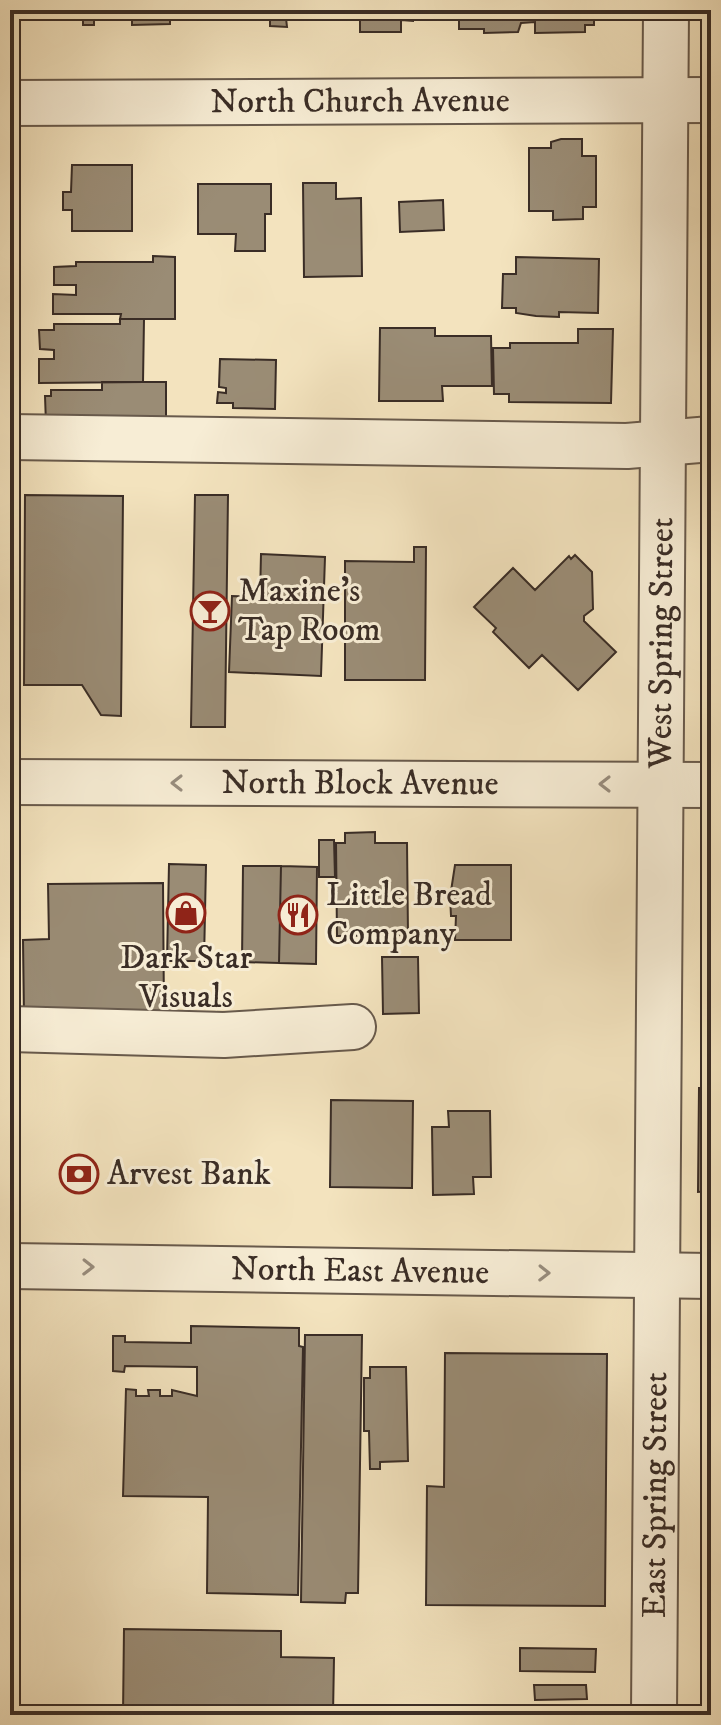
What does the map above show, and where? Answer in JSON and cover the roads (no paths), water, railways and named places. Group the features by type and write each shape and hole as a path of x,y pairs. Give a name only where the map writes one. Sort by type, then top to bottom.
{"street":[{"name":"West Spring Street","path":"657,1275 666,10"},
{"name":"North Church Avenue","path":"10,103 711,100"},
{"path":"10,437 627,446 711,439"},
{"name":"North Block Avenue","path":"10,782 711,785"},
{"path":"10,1029 224,1035 353,1027"},
{"name":"North East Avenue","path":"10,1266 711,1276"},
{"name":"East Spring Street","path":"654,1715 657,1275"}],"place":[{"name":"Maxine's Tap Room","path":"210,611"},
{"name":"Dark Star Visuals","path":"186,913"},
{"name":"Little Bread Company","path":"298,915"},
{"name":"Arvest Bank","path":"79,1174"}]}
